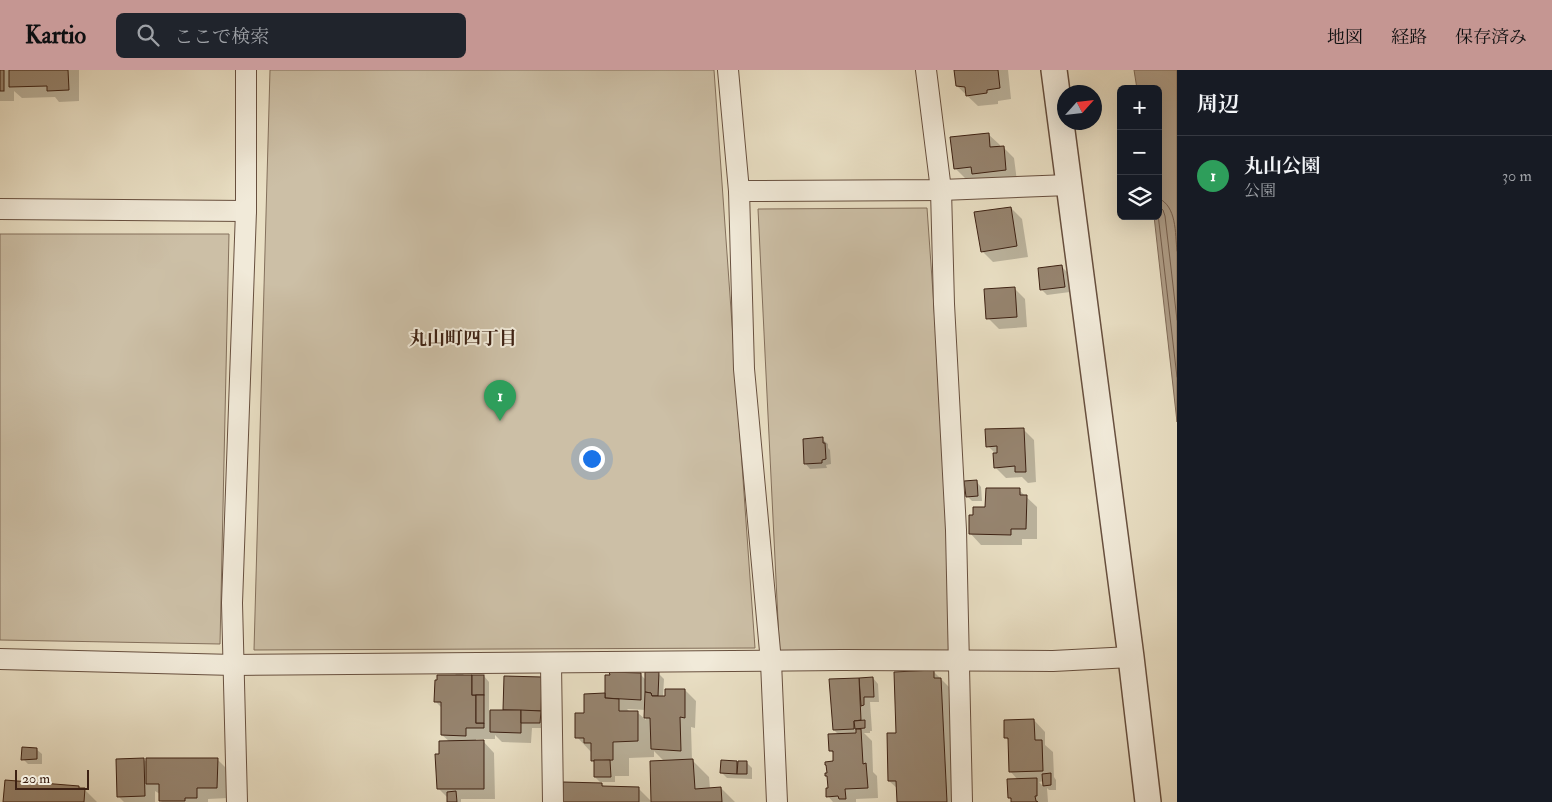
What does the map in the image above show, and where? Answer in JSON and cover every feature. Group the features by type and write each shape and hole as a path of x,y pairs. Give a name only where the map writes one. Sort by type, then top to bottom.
{"street":[{"path":"237,802 232,603 246,211 246,70"},
{"path":"728,70 740,191 744,369 771,662 777,802"},
{"path":"926,70 941,190 944,304 956,530 962,802"},
{"path":"1054,70 1131,656 1148,802"},
{"path":"740,191 941,190 1069,185"},
{"path":"0,210 246,211"},
{"path":"0,659 234,666 842,660 1053,661 1131,656"},
{"path":"552,664 553,802"}],"shaded area":[{"path":"270,70 714,70 755,648 254,650"},
{"path":"927,208 959,661 780,662 758,209"},
{"path":"0,234 229,234 220,644 0,640"}],"water":[{"path":"1134,70 1177,70 1177,422 1154,220 1162,220 1162,85 1136,85"}],"building":[{"path":"0,70 4,70 4,91 0,91"},
{"path":"9,70 68,70 69,90 47,91 47,86 9,87"},
{"path":"954,70 998,70 1000,88 987,90 987,93 966,96 965,87 956,86"},
{"path":"989,133 990,147 1004,146 1006,170 972,174 971,167 954,169 950,137"},
{"path":"1011,207 1017,246 981,252 974,212"},
{"path":"1062,265 1065,287 1040,290 1038,268"},
{"path":"1015,287 1017,317 986,319 984,289"},
{"path":"1024,428 1026,472 1015,472 1015,466 994,468 993,453 997,453 997,446 986,447 985,429"},
{"path":"823,437 826,459 822,460 822,463 804,464 803,439"},
{"path":"977,480 978,496 966,497 964,481"},
{"path":"986,488 1020,488 1020,495 1027,495 1026,529 1011,529 1011,535 969,534 969,515 973,515 973,507 985,507"},
{"path":"934,670 934,678 941,678 947,802 897,802 896,781 888,781 887,733 896,733 894,672"},
{"path":"609,672 641,673 641,700 605,698 605,675 610,675"},
{"path":"645,672 659,672 658,696 652,696 651,693 645,692"},
{"path":"437,675 472,675 472,695 476,695 476,723 484,723 484,728 466,728 466,736 441,735 441,702 434,702"},
{"path":"472,675 484,675 484,695 472,695"},
{"path":"504,676 542,677 541,711 503,710"},
{"path":"873,677 874,697 864,697 864,705 861,706 859,678"},
{"path":"859,678 861,720 854,721 854,729 833,730 829,679"},
{"path":"665,689 685,689 685,718 680,717 681,751 651,749 650,718 644,718 645,692 651,693 652,696 665,696"},
{"path":"605,693 605,698 619,699 619,711 638,711 638,741 613,742 613,760 591,761 591,743 584,743 584,738 575,738 575,713 584,713 584,694"},
{"path":"476,695 484,695 484,723 476,723"},
{"path":"490,710 521,710 521,733 490,732"},
{"path":"521,710 541,711 540,723 521,723"},
{"path":"1034,719 1035,740 1042,740 1043,771 1009,772 1008,738 1004,738 1004,720"},
{"path":"865,720 865,728 855,729 854,721"},
{"path":"856,729 861,729 863,764 866,763 868,788 845,789 846,799 839,799 838,796 826,797 826,788 828,788 827,776 825,776 825,773 827,773 825,762 833,761 833,751 829,751 828,734 856,733"},
{"path":"484,740 484,789 437,789 435,754 439,754 439,741"},
{"path":"22,747 37,748 37,759 21,760"},
{"path":"144,758 145,796 117,797 116,759"},
{"path":"146,758 218,758 217,788 197,788 197,798 185,798 185,801 159,801 159,784 146,784"},
{"path":"693,759 695,789 721,787 722,802 651,802 650,761"},
{"path":"594,760 610,760 611,777 594,777"},
{"path":"721,760 737,761 737,774 720,773"},
{"path":"738,761 747,761 747,774 737,774"},
{"path":"1051,773 1051,785 1043,786 1042,774"},
{"path":"1037,778 1037,796 1035,796 1038,802 1011,802 1011,798 1008,798 1007,779"},
{"path":"5,780 79,786 79,788 85,788 84,802 3,802"},
{"path":"563,782 602,783 602,786 639,787 639,802 563,802"},
{"path":"456,791 457,802 447,802 447,792"}],"place":[{"name":"丸山公園","path":"500,421"}],"district":[{"name":"丸山町四丁目","path":"463,338"}]}
